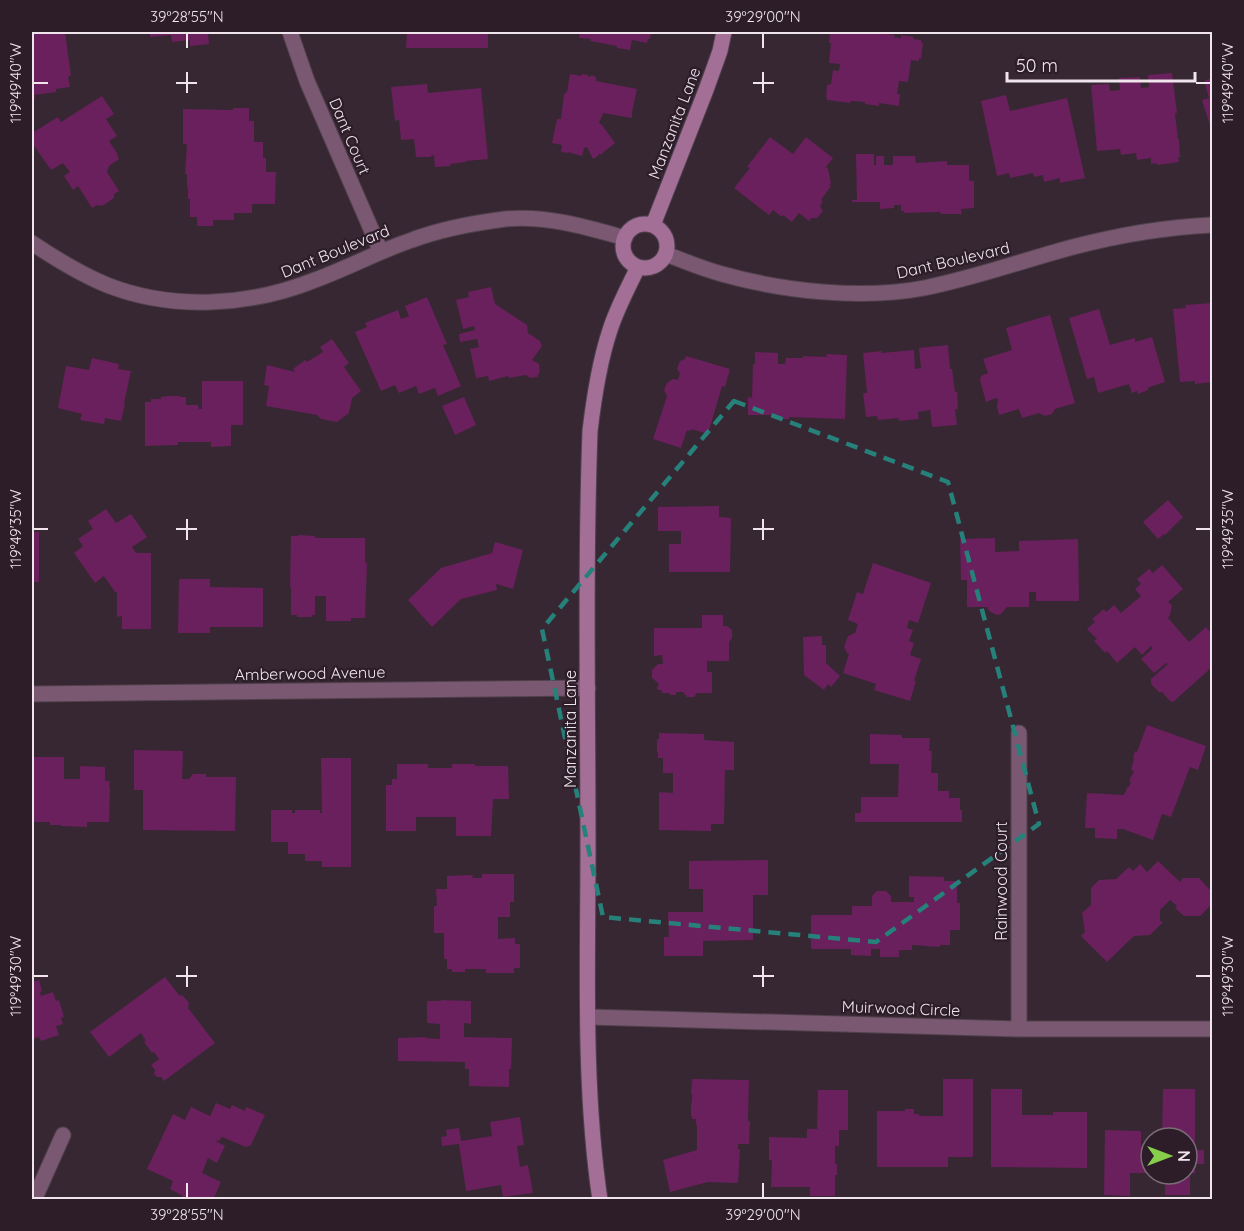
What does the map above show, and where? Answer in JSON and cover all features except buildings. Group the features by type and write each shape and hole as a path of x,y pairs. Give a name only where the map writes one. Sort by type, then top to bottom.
{"street":[{"name":"Dant Court","path":"290,32 307,81 381,252"},
{"name":"Manzanita Lane","path":"653,225 706,90 720,51 724,32"},
{"name":"Dant Boulevard","path":"32,243 66,266 108,285 148,296 190,302 232,301 273,295 314,281 413,239 455,228 505,219 523,218 562,222 625,238"},
{"path":"653,225 665,237 666,254 662,261 654,266 638,267 630,262 626,255 623,247 625,238 636,226 653,225"},
{"name":"Dant Boulevard","path":"666,254 719,273 753,282 810,291 898,292 945,284 1074,247 1111,239 1172,228 1212,225"},
{"name":"Manzanita Lane","path":"600,1200 592,1125 588,1017 590,431 594,397 609,332 638,267"},
{"name":"Amberwood Avenue","path":"32,694 588,688"},
{"name":"Rainwood Court","path":"1018,733 1018,1029"},
{"name":"Muirwood Circle","path":"588,1017 1018,1029 1212,1029"},
{"path":"33,1200 63,1135"}],"highlighted area":[{"path":"734,401 948,482 1039,824 876,942 603,917 542,629"}]}
